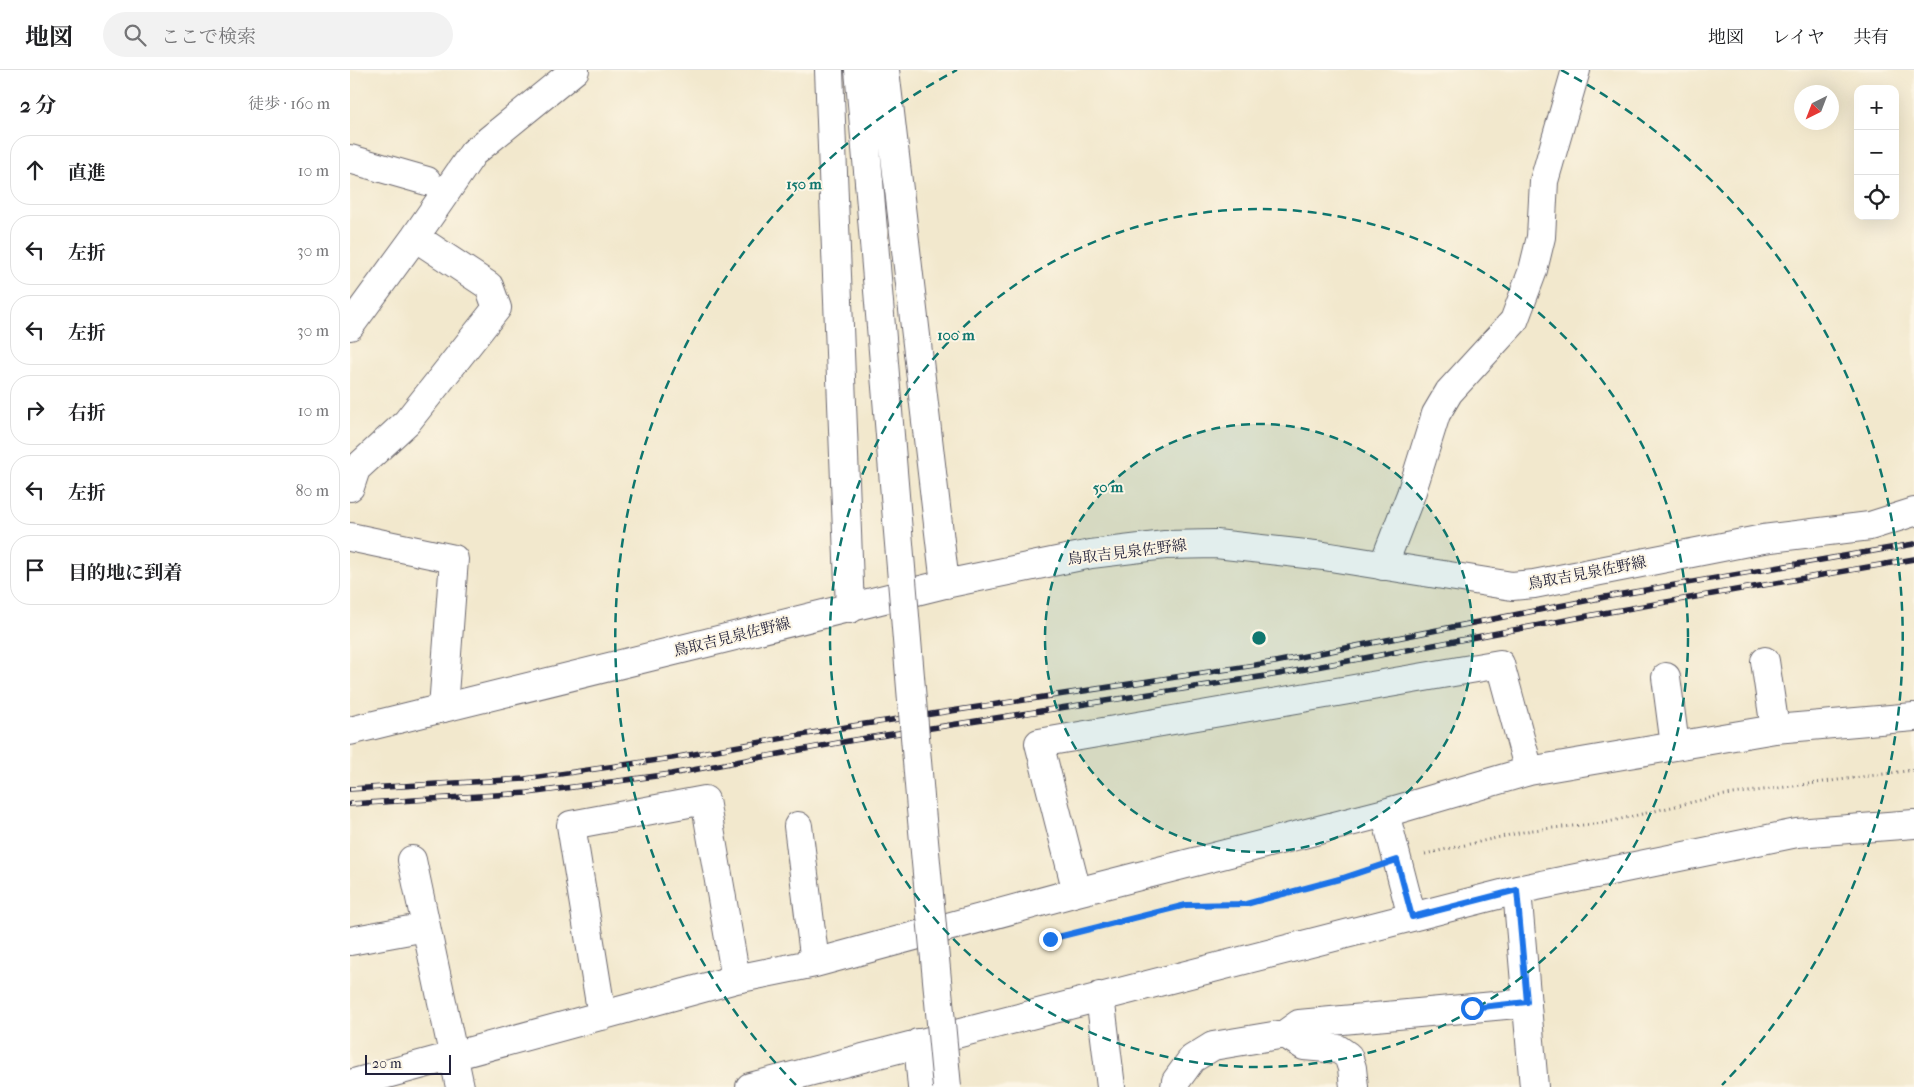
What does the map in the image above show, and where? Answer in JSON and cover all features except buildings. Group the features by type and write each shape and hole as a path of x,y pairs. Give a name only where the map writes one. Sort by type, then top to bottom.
{"street":[{"path":"350,326 473,153 575,70"},
{"path":"829,70 850,609"},
{"path":"859,70 920,799 947,1087"},
{"path":"885,70 945,584"},
{"path":"1383,566 1411,494 1436,414 1449,392 1514,322 1534,270 1541,236 1544,181 1576,70"},
{"path":"350,159 428,181"},
{"path":"352,474 407,422 497,308 489,286 415,237"},
{"name":"鳥取吉見泉佐野線","path":"350,731 945,584 1091,554 1174,545 1216,544 1324,556 1512,586 1534,584 1763,539 1870,526 1914,512"},
{"path":"350,537 454,560 443,708"},
{"path":"1765,661 1775,729"},
{"path":"1077,892 1039,743 1500,664 1530,771"},
{"path":"1666,677 1675,746"},
{"path":"350,1084 736,979 815,963 1077,892 1385,813 1530,771 1775,729 1914,717"},
{"path":"602,1016 571,825 706,800 736,979"},
{"path":"1385,813 1412,917"},
{"path":"750,1087 1517,890 1797,833 1914,824"},
{"path":"798,826 815,963"},
{"path":"412,860 460,1087"},
{"path":"1517,890 1534,1087"},
{"path":"350,941 426,927"},
{"path":"1100,996 1111,1087"},
{"path":"1176,1087 1176,1081 1192,1059 1213,1046 1285,1034 1299,1024 1527,1002"},
{"path":"1285,1034 1304,1046 1338,1049 1348,1056 1352,1068 1354,1087"},
{"path":"918,1043 922,1087"}],"path":[{"path":"1050,939 1186,905 1246,904 1343,878 1397,860 1532,830 1604,823 1718,796 1914,770"}],"railway":[{"path":"350,789 525,779 672,758 852,726 1275,662 1605,597 1914,544"},
{"path":"350,804 528,793 671,774 854,740 1279,674 1609,612 1914,559"}],"route":[{"path":"1050,939 1186,905 1246,904 1343,878 1397,860 1412,917 1517,890 1527,1002 1472,1008"}]}
